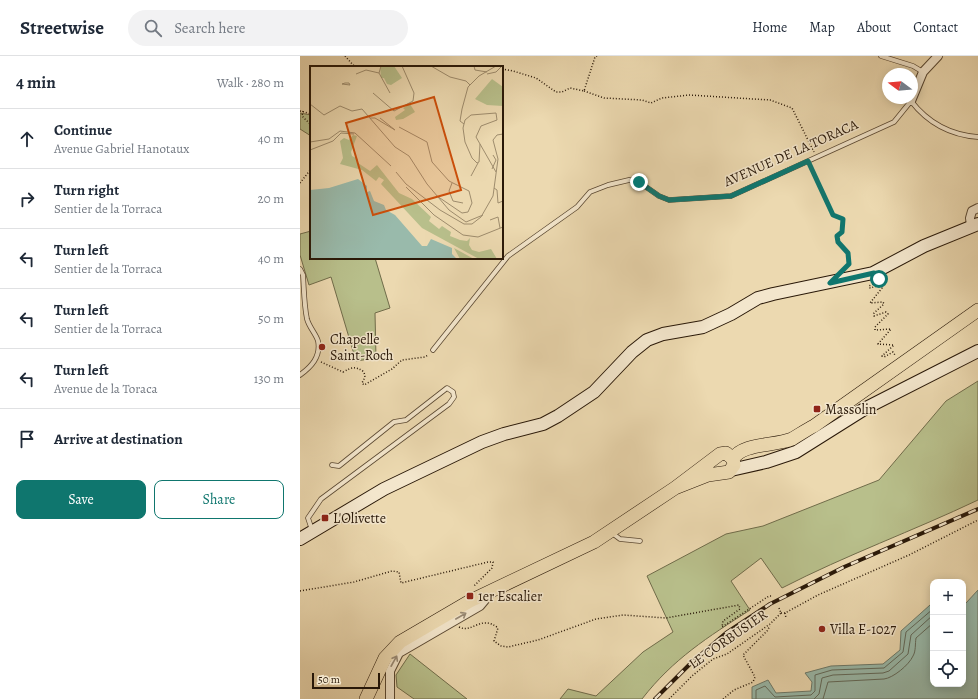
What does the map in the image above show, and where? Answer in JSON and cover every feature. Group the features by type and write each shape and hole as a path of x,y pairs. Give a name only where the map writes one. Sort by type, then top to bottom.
{"main road":[{"path":"300,539 384,489 482,442 504,434 543,424 558,416 594,392 632,352 646,340 663,334 702,327 732,314 758,298 874,273 924,246 975,225"},
{"path":"366,699 390,650 410,635 488,592 594,542 675,488 727,463 740,444 785,432 802,425 828,407 859,393 978,310"},
{"path":"727,463 748,466 796,452 866,408 978,351"}],"street":[{"name":"AVENUE DE LA TORACA","path":"918,84 923,72 938,56"},
{"path":"975,225 970,218 972,211 978,208"},
{"path":"390,699 390,671 399,653 480,606 485,600 488,592"}],"lane":[{"path":"881,56 913,66 923,72"},
{"name":"AVENUE DE LA TORACA","path":"432,350 508,256 577,207 590,192 608,185 629,180 639,182 659,196 669,200 731,196 894,122 909,104"},
{"path":"914,104 924,115 942,128 964,136 978,137"},
{"path":"300,269 303,275 307,318 310,329 318,341 316,359 312,367 300,375"},
{"path":"312,532 308,518 321,499 449,404 454,397 453,392 447,388 406,420 394,422 339,466 332,466"},
{"path":"611,531 620,539 640,541"}],"path":[{"path":"345,56 354,66"},
{"path":"584,91 595,57 597,56"},
{"path":"503,69 513,70 536,78 556,92 562,92 570,88 604,98 642,100 651,103 662,98 689,95 770,100 792,108 816,157"},
{"path":"300,111 310,114"},
{"path":"303,111 302,116 310,124"},
{"path":"808,161 833,215 843,219 842,232 837,236 838,242 848,253 849,264 830,283"},
{"path":"300,183 310,170"},
{"path":"874,283 869,286 870,288 881,285 882,288 870,303 883,302 884,304 874,313 874,316 886,312 888,314 875,328 876,330 891,329 878,344 894,345 882,355 884,357 895,352 895,355 890,359"},
{"path":"316,359 343,372 351,367 357,367 364,372 365,377 362,383 364,385 392,369 402,360 425,357 432,350"},
{"path":"779,608 781,613 785,613 818,594 909,555 978,520"},
{"path":"300,591 354,582 392,571 399,572 401,583 493,562 492,568 471,589"},
{"path":"462,629 484,622 493,624 498,628 494,641 501,646 508,647 538,640 596,619 622,615 666,618 738,606 740,609 723,621 722,627 769,596 772,596"},
{"name":"LE CORBUSIER","path":"669,699 692,676 713,659 727,654 770,624 781,613"},
{"path":"785,613 786,618"},
{"path":"724,699 734,690 753,682 755,678 743,655 767,631 770,624"}],"green space":[{"path":"300,113 310,115 310,135 300,129"},
{"path":"310,231 310,259 375,259 390,308 375,313 376,358 356,361 331,277 309,285 300,255 300,234"},
{"path":"978,381 978,500 830,565 782,588 761,558 731,581 750,610 706,639 679,660 642,699 560,699 568,689 596,696 643,652 673,632 647,576 726,534 763,526 879,480 946,401"},
{"path":"410,654 467,699 414,699 397,687 396,675"}],"water":[{"path":"978,590 978,699 752,699 752,687 768,680 776,693 811,691 812,682 805,673 831,666 883,664 900,650 901,631 930,605 930,687 966,687 966,603"}],"railway":[{"path":"655,699 690,664 726,633 770,604 844,567 978,509"}],"place":[{"name":"Chapelle Saint-Roch","path":"322,347"},
{"name":"Massolin","path":"817,409"},
{"name":"L'Olivette","path":"325,518"},
{"name":"1er Escalier","path":"470,596"},
{"name":"Villa E-1027","path":"822,629"}],"route":[{"path":"639,182 659,196 669,200 709,196 731,196 808,161 833,215 843,219 842,232 837,236 838,242 848,253 849,264 836,275 830,283 874,273 874,278 879,279"}]}
